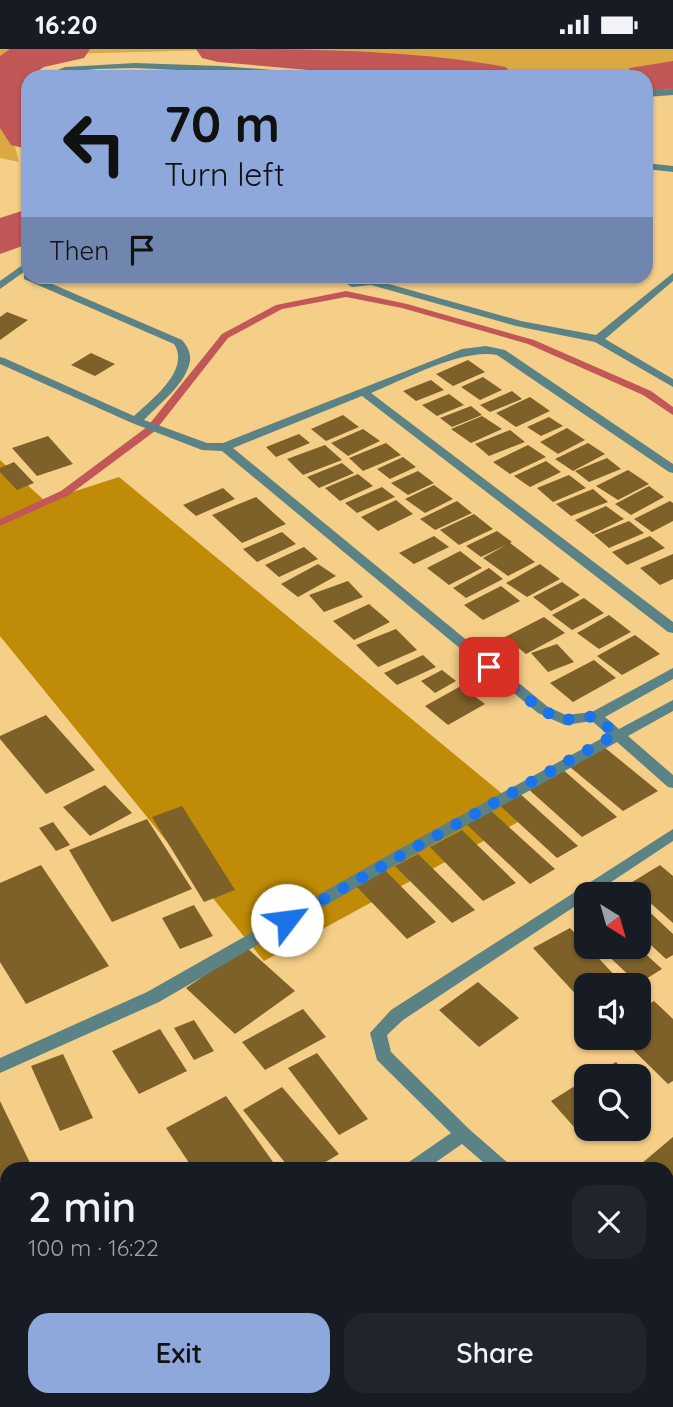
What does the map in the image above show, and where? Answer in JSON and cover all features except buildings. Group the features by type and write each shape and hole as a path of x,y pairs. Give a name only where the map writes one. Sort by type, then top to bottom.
{"street":[{"path":"63,70 129,67 229,70"},
{"path":"653,93 673,92"},
{"path":"653,167 673,169"},
{"path":"598,339 673,276"},
{"path":"0,286 21,277"},
{"path":"46,284 178,342 185,348 187,359 180,373 141,422"},
{"path":"379,284 520,324 598,339 673,384"},
{"path":"0,360 141,422 206,447 225,447 466,351 486,349 501,352 673,469"},
{"path":"362,391 673,629"},
{"path":"225,447 543,711 565,720 595,716 673,673"},
{"path":"0,1066 153,997 616,734 669,713"},
{"path":"595,716 673,783"},
{"path":"495,1162 383,1055 378,1033 397,1015 673,834"},
{"path":"422,1162 463,1133"}],"shaded area":[{"path":"0,49 251,49 64,54 0,77"},
{"path":"266,49 673,49 673,81 653,83 653,70 408,70"},
{"path":"0,89 19,162 0,158"},
{"path":"0,460 45,501 119,477 529,816 264,961 0,636"}],"waterway":[{"path":"21,124 0,76 30,56 68,49"},
{"path":"218,49 444,70"},
{"path":"653,77 673,75"},
{"path":"0,238 21,228"},
{"path":"0,523 65,493 151,429 225,336 279,307 346,294 404,306 531,342 647,393 673,412"}],"route":[{"path":"287,920 616,734 595,716 565,720 543,711 489,667"}]}
